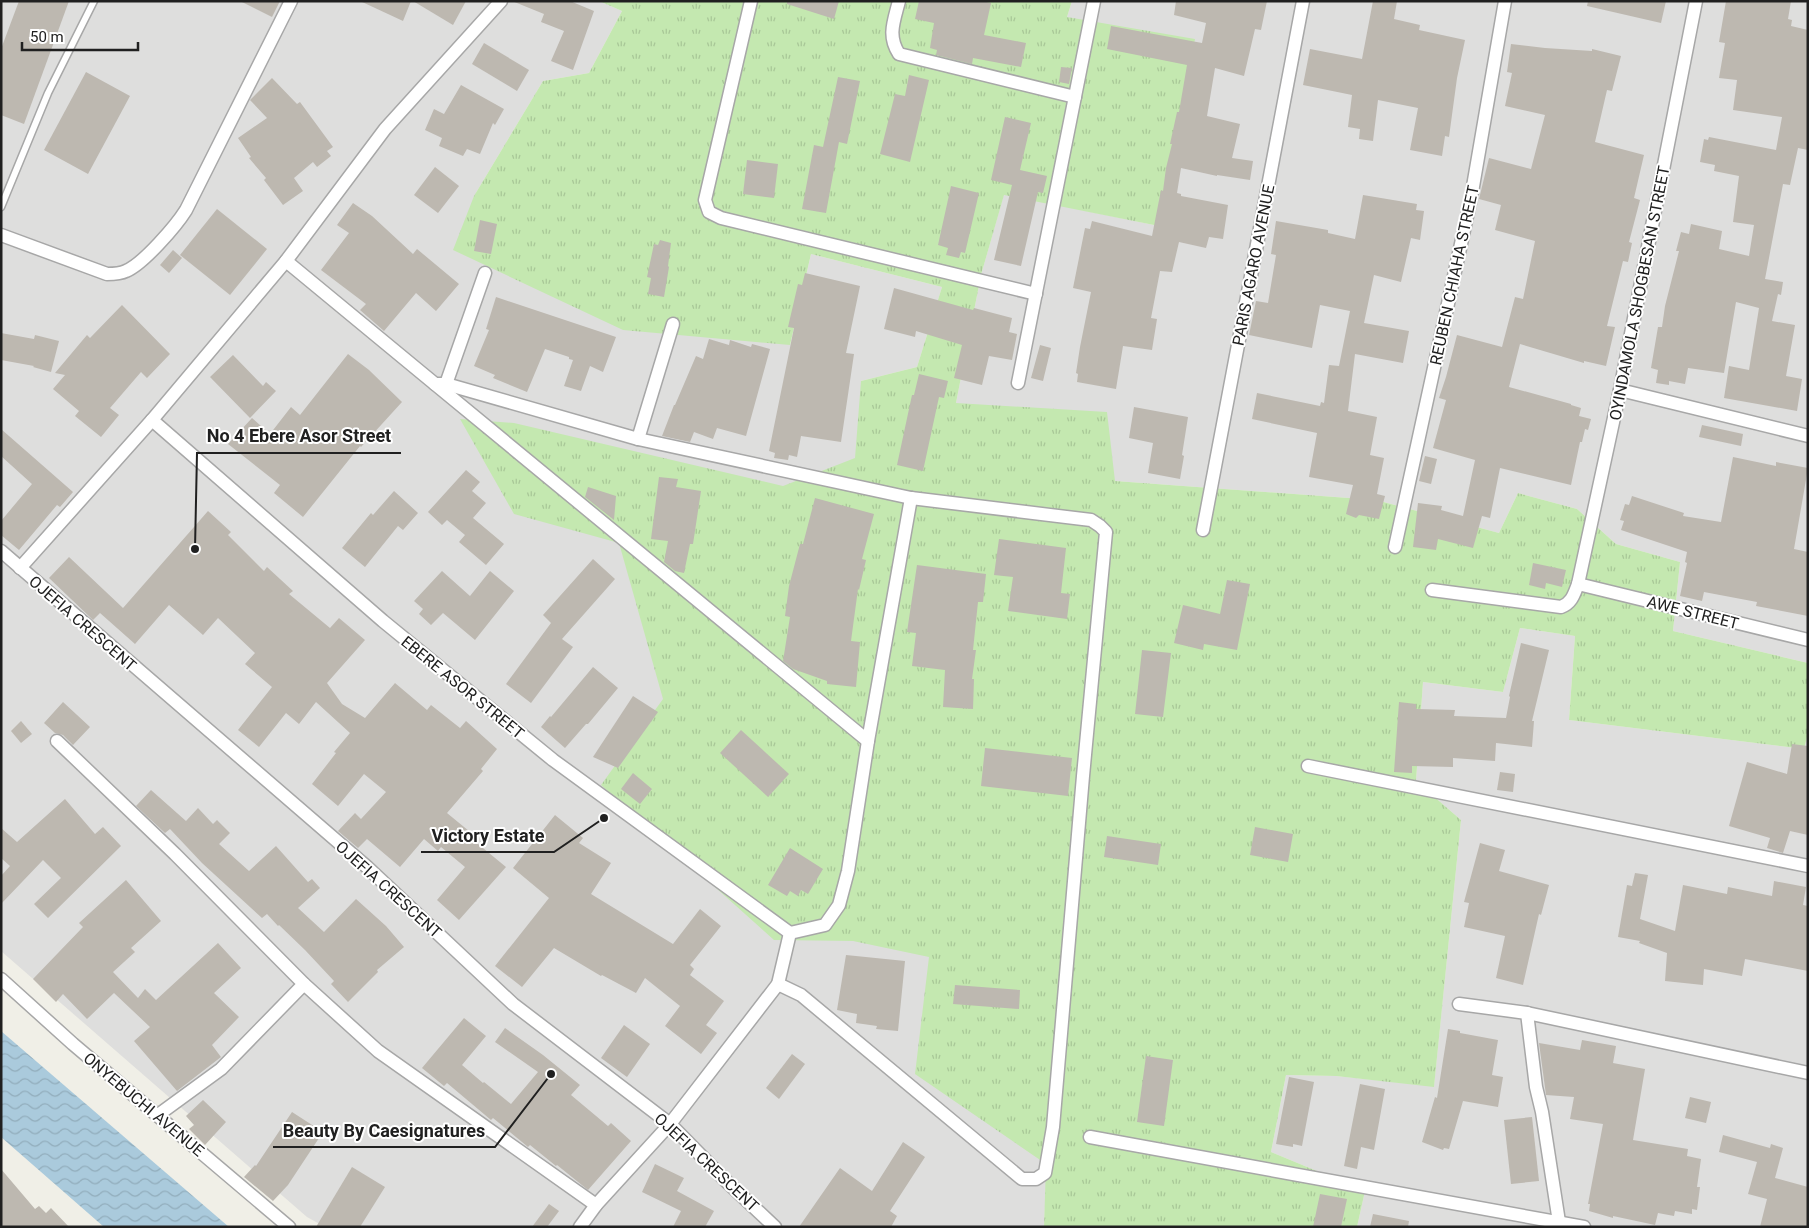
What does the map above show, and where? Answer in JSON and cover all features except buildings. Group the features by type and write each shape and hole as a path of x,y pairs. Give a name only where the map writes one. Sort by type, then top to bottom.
{"street":[{"path":"1,234 107,274 124,273 133,268 168,234 186,210 291,1"},
{"path":"20,568 152,420 286,261 385,129 501,1"},
{"path":"751,1 705,200 709,212 730,220 1036,294"},
{"path":"899,1 891,35 894,46 899,54 1075,97"},
{"path":"1018,383 1094,1"},
{"name":"PARIS AGARO AVENUE","path":"1203,530 1303,1"},
{"name":"REUBEN CHIAHA STREET","path":"1395,547 1471,198 1505,1"},
{"name":"OYINDAMOLA SHOGBESAN STREET","path":"1432,590 1561,607 1567,605 1571,600 1578,584 1620,390 1696,1"},
{"path":"286,261 441,384 868,741"},
{"path":"441,384 485,273"},
{"path":"638,439 673,324"},
{"path":"441,384 638,439 911,498 1091,520 1106,532 1053,1127 1046,1173 1036,1179 1022,1179 801,995 778,984"},
{"path":"1620,390 1808,436"},
{"name":"EBERE ASOR STREET","path":"152,420 383,621 553,760 790,934"},
{"path":"580,1227 596,1205 670,1124 778,984 790,934 825,925 839,905 848,871 868,741 911,498"},
{"name":"OJEFIA CRESCENT","path":"1,551 367,867 513,1004 670,1124 775,1227"},
{"name":"AWE STREET","path":"1578,584 1808,640"},
{"path":"57,741 175,854 304,984 378,1051 596,1205"},
{"path":"1308,766 1808,866"},
{"name":"ONYEBUCHI AVENUE","path":"1,979 73,1044 289,1227"},
{"path":"158,1115 221,1069 304,984"},
{"path":"1459,1004 1527,1013 1808,1073"},
{"path":"1527,1013 1536,1087 1542,1112 1558,1222"},
{"path":"1090,1137 1584,1227"}],"lane":[{"path":"1,207 48,93 94,1"}],"shaded area":[{"path":"1,1 599,1 622,11 589,73 543,81 474,196 790,345 811,254 942,287 917,367 861,381 1047,1164 1044,1227 325,1227 307,1217 1,951"},
{"path":"1072,1 1808,1 1808,663 1673,631 1680,562 1616,544 1577,509 1518,493 1499,533 1376,500 1115,481 956,403 981,275 1004,194 1159,226 1067,17"},
{"path":"1520,628 1575,636 1569,720 1804,749 1808,733 1808,1227 1357,1227 1365,1191 1271,1152 1286,1075 1336,1076 1434,1086 1461,820 1416,781 1423,682 1503,692"}],"green space":[{"path":"599,1 1072,1 1067,17 1195,39 1159,226 1004,195 981,275 956,403 1107,412 1115,481 1376,500 1499,533 1518,493 1577,509 1616,544 1680,562 1673,631 1808,663 1808,733 1804,749 1569,720 1575,636 1520,628 1503,692 1423,682 1416,781 1461,820 1434,1087 1336,1076 1286,1075 1271,1152 1365,1191 1357,1227 1044,1227 1046,1164 915,1074 929,957 853,941 774,940 601,785 663,699 619,543 514,514 460,419 514,423 783,486 855,458 861,381 917,367 942,287 811,254 790,345 623,330 453,250 474,196 543,81 589,73 622,11"}],"water":[{"path":"1,1031 229,1227 104,1227 1,1137"}],"place":[{"name":"No 4 Ebere Asor Street","path":"195,549"},
{"name":"Victory Estate","path":"604,818"},
{"name":"Beauty By Caesignatures","path":"551,1074"}]}
